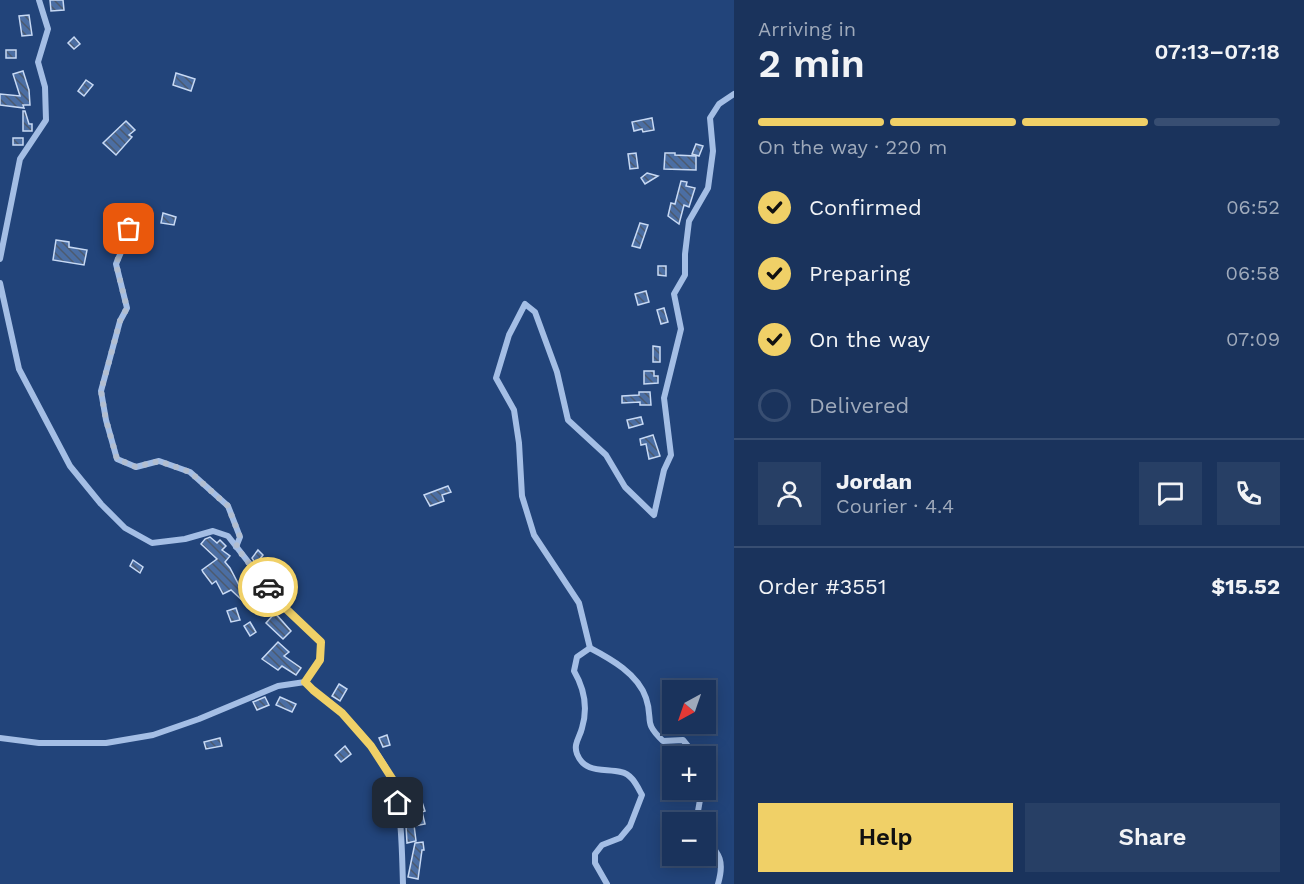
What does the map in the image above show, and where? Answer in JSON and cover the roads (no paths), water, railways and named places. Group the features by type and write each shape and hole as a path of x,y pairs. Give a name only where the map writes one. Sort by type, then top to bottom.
{"street":[{"path":"0,259 20,159 46,120 45,87 38,62 48,29 39,0"},
{"path":"688,746 684,740 663,741 651,729 646,699 635,678 590,648 579,603 534,535 522,496 519,443 514,411 496,378 509,335 525,304 535,312 557,372 568,420 606,455 625,487 654,514 664,470 671,454 664,398 681,329 674,294 685,275 689,221 708,188 714,151 710,118 719,104 734,94"},
{"path":"138,212 116,264 127,308 120,321 101,391 117,459 136,467 159,461 190,472 228,506 240,537 236,547"},
{"path":"0,283 19,369 70,466 100,504 125,528 152,543 185,539 213,531 228,536 282,605 321,642 320,660 305,682 278,686 199,719 153,735 106,742 39,743 0,738"},
{"path":"590,648 577,657 574,671 581,684 585,717 582,731 576,741 576,754 591,769 622,772 634,780 642,795 630,826 620,838 602,845 595,854 595,863 607,884"},
{"path":"305,682 342,713 384,764 393,780 398,803 404,884"},
{"path":"716,850 719,854 721,873 718,884"}]}
